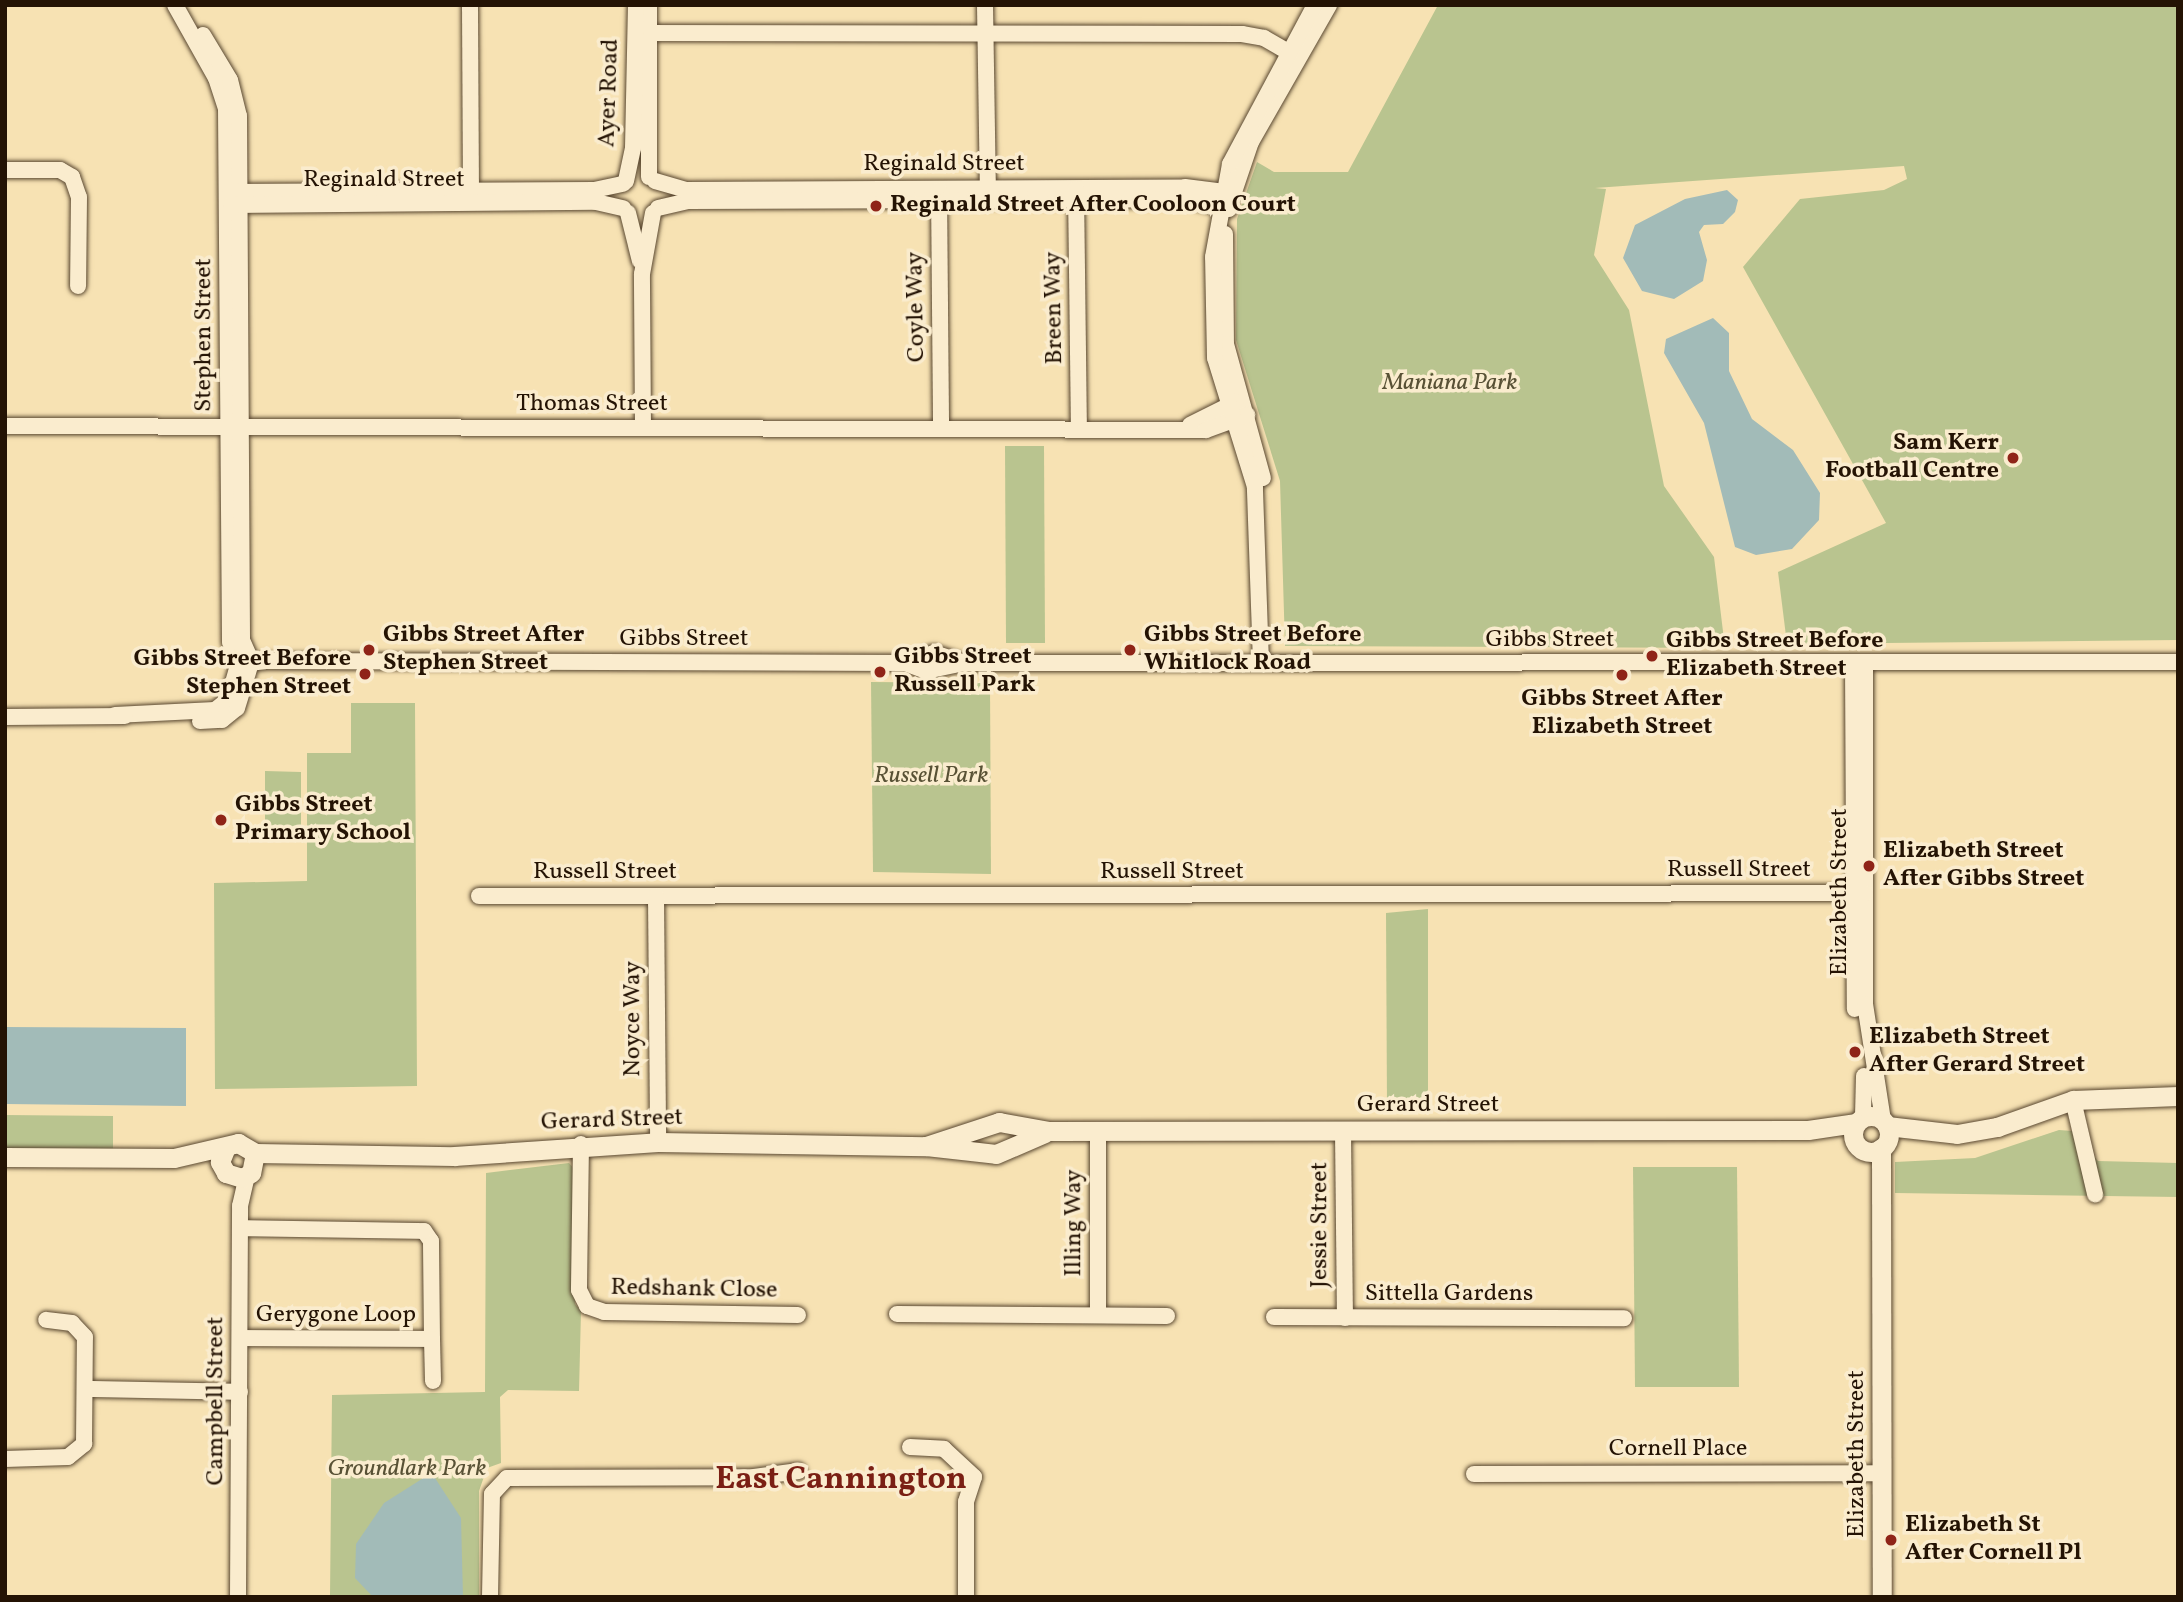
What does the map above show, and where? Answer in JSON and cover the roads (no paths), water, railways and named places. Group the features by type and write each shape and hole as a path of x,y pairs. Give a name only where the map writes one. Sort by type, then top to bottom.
{"street":[{"name":"Stephen Street","path":"175,5 221,89 233,198"},
{"name":"Stephen Street","path":"186,5 234,91 235,428 230,642 245,667"},
{"path":"470,5 470,197"},
{"name":"Ayer Road","path":"636,5 642,33 652,179 661,191 656,211"},
{"name":"Ayer Road","path":"626,211 624,183 633,148 642,33 649,5"},
{"path":"985,5 988,194"},
{"path":"1293,55 1315,5"},
{"path":"1261,663 1258,526 1263,468 1238,411 1226,344 1226,200 1241,138 1293,55 1329,5"},
{"path":"642,33 1242,34 1293,55"},
{"path":"5,170 60,170 72,177 79,197 78,286"},
{"name":"Reginald Street","path":"470,197 652,179 687,190 1076,193 1226,200"},
{"name":"Reginald Street","path":"233,198 470,197 596,202 626,211 656,211 688,201 939,193"},
{"name":"Coyle Way","path":"939,193 941,426"},
{"name":"Breen Way","path":"1076,193 1079,428"},
{"path":"626,211 642,274"},
{"path":"643,428 642,274 656,211"},
{"name":"Thomas Street","path":"5,426 941,426 1178,429 1238,411"},
{"name":"Elizabeth Street","path":"1859,662 1859,894 1873,1134 1883,1185 1882,1597"},
{"name":"Gibbs Street","path":"245,667 905,663 926,671 964,663 2178,662"},
{"path":"5,717 115,715 222,720 237,708 245,667"},
{"name":"Russell Street","path":"479,896 1859,894"},
{"name":"Noyce Way","path":"656,896 658,1143"},
{"name":"Gerard Street","path":"926,1146 966,1138 994,1123 1049,1132 1808,1130 1934,1134 1997,1127 2073,1100 2178,1096"},
{"path":"2073,1100 2095,1194"},
{"name":"Illing Way","path":"1098,1131 1098,1315"},
{"name":"Jessie Street","path":"1343,1131 1345,1318"},
{"name":"Gerard Street","path":"5,1157 174,1158 242,1169 301,1158 454,1156 581,1144 926,1146 996,1154 1049,1132"},
{"path":"243,1143 242,1169 226,1147 243,1143"},
{"name":"Redshank Close","path":"581,1144 579,1290 587,1306 604,1312 798,1315"},
{"name":"Gerard Street","path":"174,1158 226,1147"},
{"name":"Campbell Street","path":"238,1597 242,1169"},
{"name":"Gerygone Loop","path":"240,1228 424,1231 431,1241 433,1381"},
{"path":"897,1314 1167,1315"},
{"name":"Sittella Gardens","path":"1274,1317 1623,1318"},
{"path":"5,1459 78,1452 87,1434 85,1337 72,1323 46,1320"},
{"name":"Gerygone Loop","path":"240,1338 432,1339"},
{"path":"88,1389 240,1392"},
{"path":"910,1447 944,1449 974,1477 966,1502 967,1597"},
{"path":"490,1597 492,1494 507,1478 754,1477 799,1471"},
{"name":"Cornell Place","path":"1474,1474 1883,1473"}],"water":[{"path":"1727,190 1738,200 1735,212 1723,224 1704,225 1699,232 1707,260 1703,281 1674,299 1642,291 1623,258 1635,225 1685,199"},
{"path":"1713,318 1729,333 1729,371 1752,419 1793,450 1820,493 1819,520 1792,549 1756,555 1735,547 1704,423 1664,353 1666,339"},
{"path":"5,1027 186,1028 186,1106 5,1104"},
{"path":"425,1477 435,1478 461,1518 463,1597 373,1597 355,1578 356,1544 384,1503"}],"place":[{"name":"Reginald Street After Cooloon Court","path":"876,206"},
{"name":"Sam Kerr Football Centre","path":"2013,458"},
{"name":"Gibbs Street After Stephen Street","path":"369,650"},
{"name":"Gibbs Street Before Whitlock Road","path":"1130,650"},
{"name":"Gibbs Street Before Elizabeth Street","path":"1652,656"},
{"name":"Gibbs Street Russell Park","path":"880,672"},
{"name":"Gibbs Street Before Stephen Street","path":"365,674"},
{"name":"Gibbs Street After Elizabeth Street","path":"1622,675"},
{"name":"Gibbs Street Primary School","path":"221,820"},
{"name":"Elizabeth Street After Gibbs Street","path":"1869,866"},
{"name":"Elizabeth Street After Gerard Street","path":"1855,1052"},
{"name":"Elizabeth St After Cornell Pl","path":"1891,1540"}],"district":[{"name":"East Cannington","path":"841,1480"}],"park label":[{"name":"Maniana Park","path":"1450,384"},
{"name":"Russell Park","path":"931,777"},
{"name":"Groundlark Park","path":"407,1470"}]}
